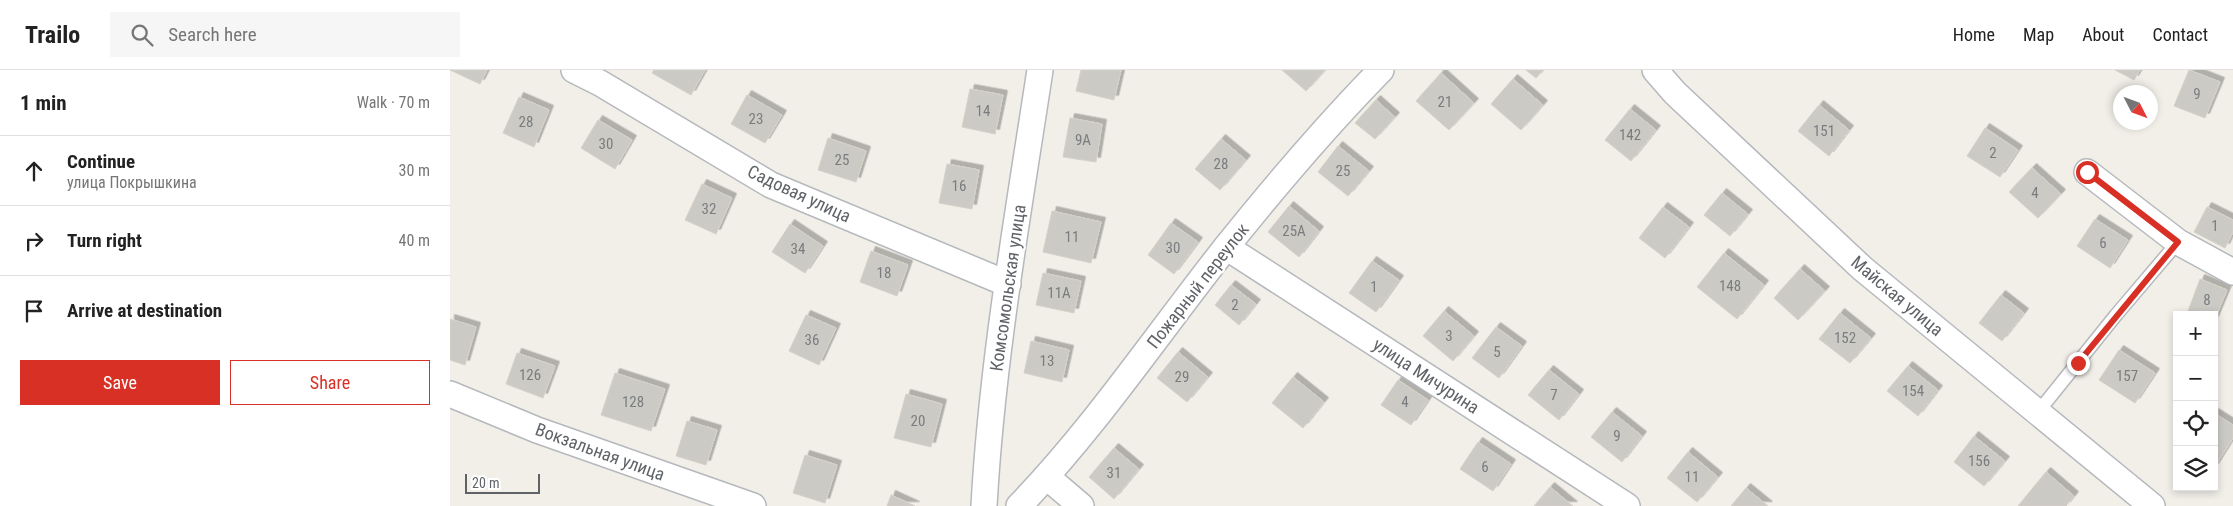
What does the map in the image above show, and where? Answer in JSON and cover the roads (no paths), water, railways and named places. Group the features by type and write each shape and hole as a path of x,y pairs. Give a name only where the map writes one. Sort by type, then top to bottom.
{"street":[{"name":"Садовая улица","path":"574,70 600,83 771,185 1008,284"},
{"name":"Комсомольская улица","path":"984,506 988,447 1008,284 1040,70"},
{"name":"Пожарный переулок","path":"1019,506 1046,477 1142,358 1226,246 1331,121 1381,70"},
{"name":"Майская улица","path":"1655,70 1676,93 1863,269 2152,506"},
{"path":"2087,172 2178,242 2233,272"},
{"name":"улица Мичурина","path":"1226,246 1627,506"},
{"name":"Вокзальная улица","path":"450,394 536,430 753,506"},
{"path":"1046,477 1081,506"}],"lane":[{"path":"2038,412 2178,242"}]}
